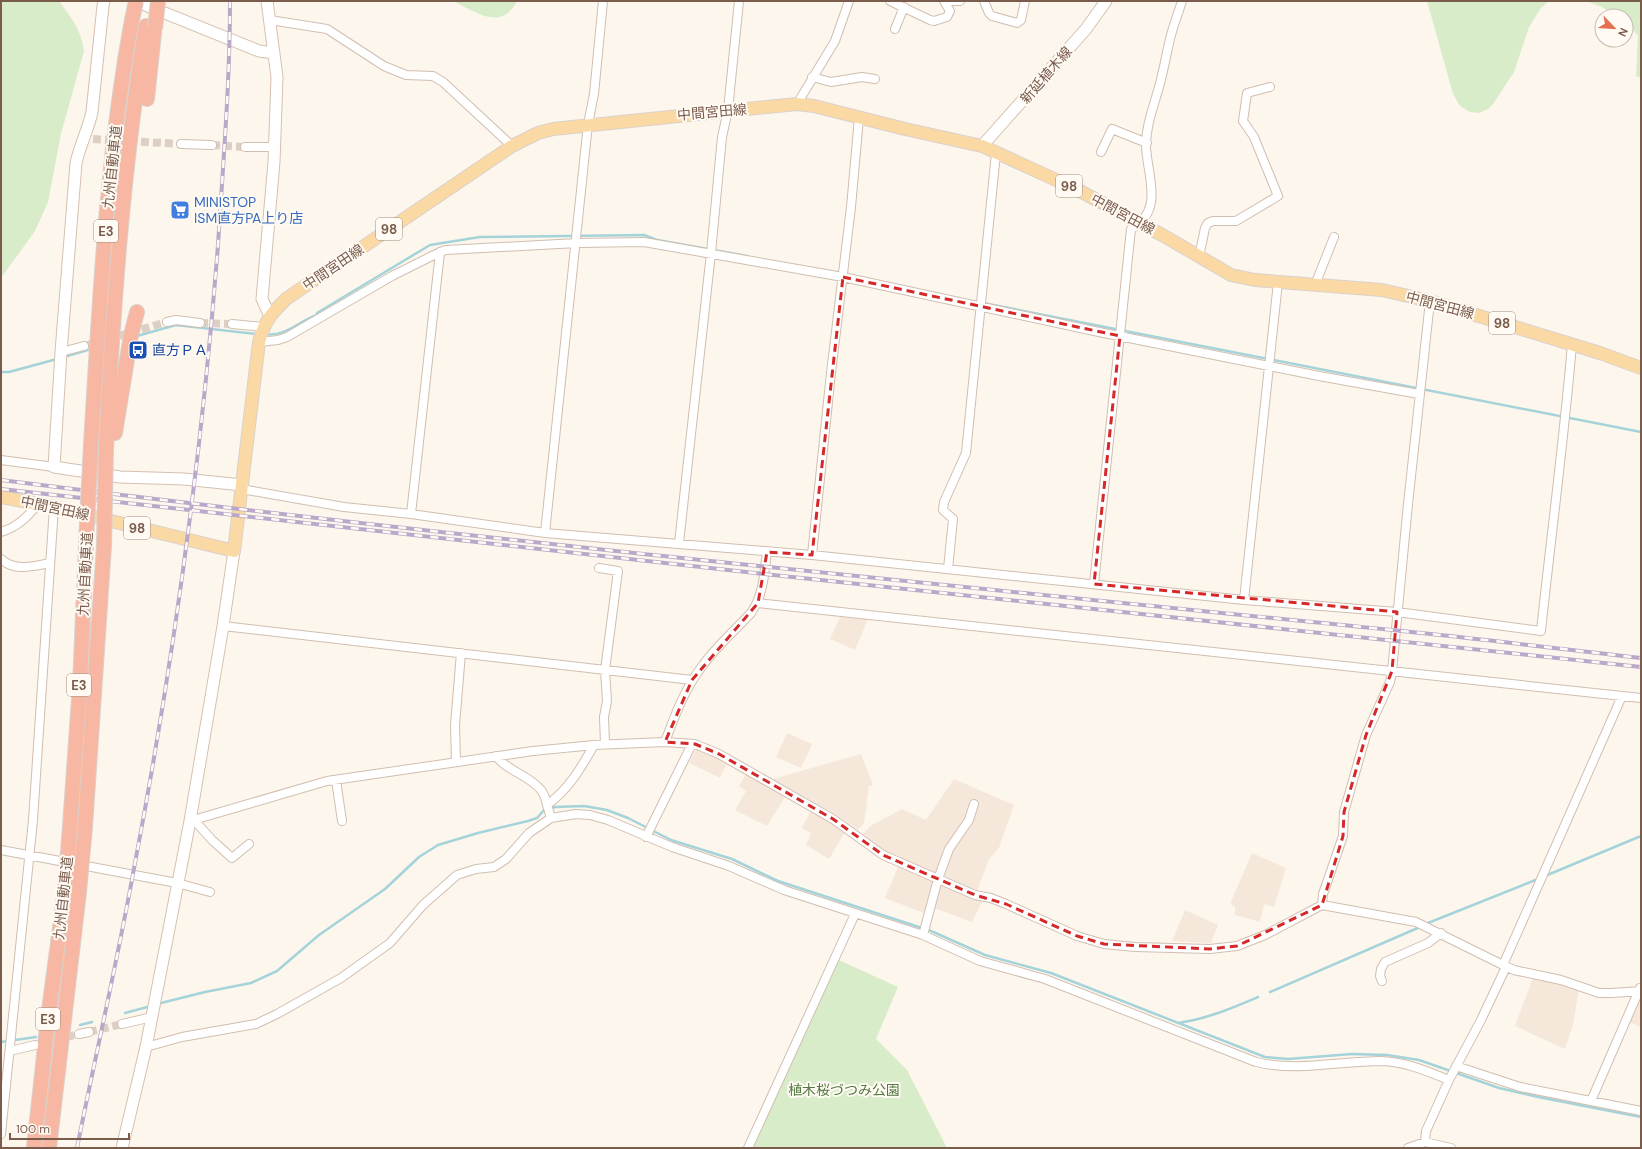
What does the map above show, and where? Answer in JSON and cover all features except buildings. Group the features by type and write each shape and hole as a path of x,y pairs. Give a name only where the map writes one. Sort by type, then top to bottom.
{"highway":[{"name":"九州自動車道","path":"34,1148 48,1018 65,890 70,826 80,685 91,444 108,198 122,76 135,1"},
{"name":"九州自動車道","path":"49,1148 79,892 104,546 109,448 110,377 123,196 131,130 150,27 150,1"},
{"path":"147,99 150,27 158,1"},
{"path":"109,448 137,312"}],"main road":[{"name":"中間宮田線","path":"1,497 54,506 234,551 263,327 270,316 286,299 512,146 538,133 553,129 588,124 797,104 814,106 859,118 982,146 1078,190 1232,275 1255,280 1382,290 1430,301 1572,344 1641,368"}],"street":[{"path":"54,467 61,352 76,163 78,151 88,139 104,1"},
{"path":"135,1 259,51 274,53"},
{"path":"268,1 277,77 274,147 262,300 270,316"},
{"path":"546,533 577,243 588,124 594,94 603,1"},
{"path":"679,543 711,253 722,138 728,110 739,1"},
{"path":"797,104 837,36 849,1"},
{"path":"890,1 934,21 947,17 950,11 944,1"},
{"path":"948,1 960,1"},
{"path":"984,1 988,13 992,16 1017,23 1021,20 1025,1"},
{"name":"新延植木線","path":"982,146 1086,29 1106,1"},
{"path":"1094,584 1131,229 1141,224 1150,208 1153,196 1147,143 1148,124 1162,78 1170,38 1182,1"},
{"path":"895,29 904,7"},
{"path":"270,20 327,30 384,66 406,75 433,76 443,82 512,146"},
{"path":"812,78 831,82 862,77 875,79"},
{"path":"1199,257 1205,228 1208,223 1213,221 1236,221 1278,196 1254,137 1243,121 1247,93 1270,87"},
{"path":"812,555 859,118"},
{"path":"1100,152 1112,129 1147,143"},
{"path":"181,144 212,145"},
{"path":"245,147 274,147"},
{"path":"948,569 953,518 943,510 944,502 966,453 996,153"},
{"path":"1315,285 1334,238"},
{"path":"260,342 278,340 287,337 392,276 446,250 577,243 644,242 843,277 1120,336 1319,376 1419,394"},
{"path":"411,514 440,252"},
{"path":"1244,600 1278,282"},
{"path":"1322,905 1323,894 1343,836 1344,812 1366,735 1390,682 1392,671 1419,394 1430,301"},
{"path":"166,322 176,320 200,323"},
{"path":"232,324 263,327"},
{"path":"1,460 120,477 184,479 242,487 344,507 411,514 546,533 812,555 1244,600 1397,612 1541,631 1566,418 1572,344"},
{"path":"61,352 84,346"},
{"path":"1,532 8,530 24,520 39,503"},
{"path":"1,1134 4,1083 10,1049 10,1035 16,996 30,855 54,506"},
{"path":"122,1148 146,1047 178,883 192,821 234,551"},
{"path":"665,742 692,680 704,664 751,613 758,603 763,587 767,552"},
{"path":"1,559 6,564 14,567 50,563"},
{"path":"599,568 618,571 605,670 607,701 604,717 605,744"},
{"path":"758,603 1641,698"},
{"path":"223,626 692,680"},
{"path":"456,762 455,725 461,653"},
{"path":"1425,1142 1426,1131 1455,1067 1481,1020 1622,696"},
{"path":"192,821 287,792 336,780 496,756 594,745 665,742 692,744 719,754 833,819 883,855 975,895 991,898 1077,936 1104,944 1135,947 1210,949 1237,946 1265,935 1322,905 1416,922 1441,933 1504,966 1535,975 1562,980 1599,993 1640,989 1591,1101"},
{"path":"646,837 692,744"},
{"path":"548,805 559,796 574,779 594,745"},
{"path":"496,756 500,762 533,783 542,791 548,805 551,818"},
{"path":"336,780 342,821"},
{"path":"924,936 938,879 949,849 969,820 974,804"},
{"path":"146,1047 182,1037 256,1024 277,1014 341,978 390,943 423,905 457,875 476,869 494,867 506,859 529,833 551,818 576,814 590,815 608,820 672,848 729,866 784,890 924,936 980,962 1046,979 1256,1062 1272,1066 1290,1066 1382,1061 1404,1064 1450,1079"},
{"path":"192,821 232,858 249,844"},
{"path":"1,850 178,883 210,892"},
{"path":"748,1148 855,914"},
{"path":"1382,981 1380,976 1381,969 1385,962 1428,943 1441,933"},
{"path":"122,1024 152,1015"},
{"path":"79,1034 89,1032"},
{"path":"10,1049 35,1045"},
{"path":"1455,1067 1520,1087 1641,1111"},
{"path":"1408,1148 1425,1142 1451,1148"}],"highlighted area":[{"path":"843,277 1120,336 1094,584 1397,612 1392,671 1366,735 1344,812 1343,836 1322,905 1237,946 1210,949 1104,944 1077,936 1006,904 975,895 883,855 833,819 719,754 695,744 665,742 692,680 758,603 767,552 812,555"}],"shaded area":[{"path":"840,617 868,619 855,650 830,639"},
{"path":"787,733 812,744 801,768 776,757"},
{"path":"697,748 727,763 720,778 689,763"},
{"path":"861,754 873,785 869,786 864,823 858,830 837,815 773,779"},
{"path":"746,774 785,797 767,826 735,810 746,791 739,786"},
{"path":"954,779 1014,805 999,848 989,859 977,891 975,898 982,902 972,922 929,906 926,914 885,898 902,857 887,852 863,834 870,826 902,809 926,820"},
{"path":"811,810 845,832 829,859 806,845 811,833 802,828"},
{"path":"1252,853 1286,868 1274,907 1264,904 1260,922 1235,915 1235,907 1230,904"},
{"path":"1185,910 1218,925 1211,943 1172,941"},
{"path":"1533,978 1562,983 1579,989 1573,1025 1565,1049 1515,1026"},
{"path":"1641,994 1641,1027 1629,1022"}],"green space":[{"path":"1,1 59,1 72,19 81,36 84,51 61,134 48,202 35,231 1,278"},
{"path":"453,1 517,1 511,10 503,16 496,18 479,14"},
{"path":"1427,1 1549,1 1541,8 1529,27 1514,72 1493,104 1488,109 1479,113 1470,112 1460,106 1453,94"},
{"path":"1586,1 1641,1 1641,78 1636,76 1638,35 1634,32 1634,8 1602,7"},
{"name":"植木桜づつみ公園","path":"839,960 898,987 876,1039 907,1070 947,1148 752,1148"}],"waterway":[{"path":"264,334 285,331 317,315 317,313 430,245 480,237 644,235 657,240 747,256"},
{"path":"983,303 1641,432"},
{"path":"137,336 176,325 257,334"},
{"path":"64,357 91,349"},
{"path":"1,372 9,372 57,359"},
{"path":"157,1004 205,992 251,983 277,971 319,935 385,889 419,857 438,845 478,833 528,821 537,818 544,810 555,807 584,806 607,810 628,818 671,840 732,859 778,881 931,931 985,955 1051,973 1265,1057 1288,1059 1352,1054 1387,1055 1419,1060 1499,1088 1641,1117"},
{"path":"1545,876 1641,836"},
{"path":"1428,923 1538,879"},
{"path":"1270,992 1420,927"},
{"path":"1178,1023 1209,1016 1258,997"},
{"path":"125,1013 151,1006"},
{"path":"80,1025 92,1022"},
{"path":"1,1042 36,1037"}],"tunnel":[{"path":"93,139 181,144"},
{"path":"212,145 245,147"},
{"path":"84,346 167,322"},
{"path":"200,323 232,324"},
{"path":"89,1032 122,1024"},
{"path":"43,1043 79,1034"}],"railway":[{"path":"77,1148 128,899 149,786 185,555 204,400 218,245 228,93 230,1"},
{"path":"1,480 176,502 526,541 1432,634 1641,658"},
{"path":"1,489 764,574 1641,667"}],"place":[{"name":"MINISTOP ISM直方PA上り店","path":"180,210"},
{"name":"直方ＰＡ","path":"138,350"}]}
